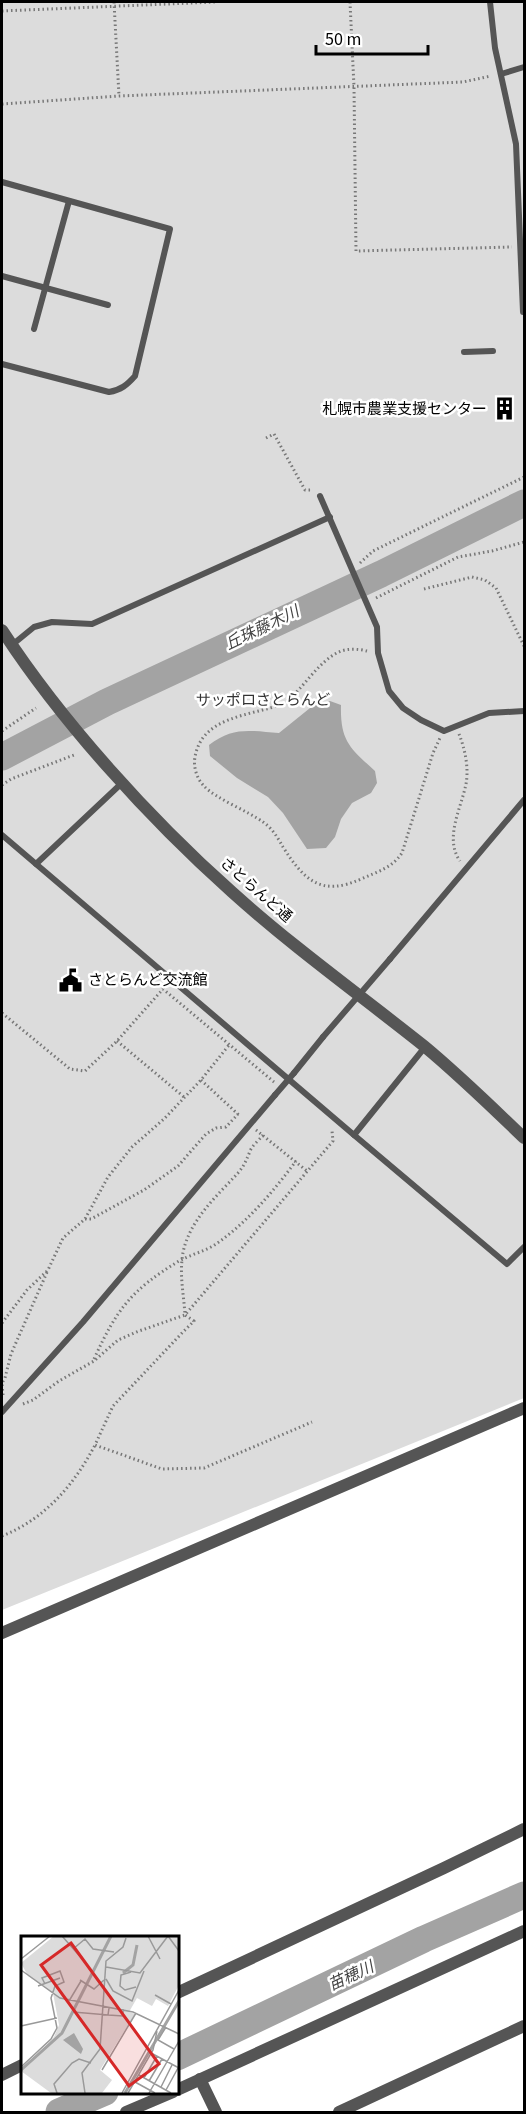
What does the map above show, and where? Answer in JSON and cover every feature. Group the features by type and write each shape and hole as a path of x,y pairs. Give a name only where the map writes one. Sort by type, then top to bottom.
{"street":[{"name":"さとらんど通","path":"2,630 85,739 156,818 232,893 425,1047 525,1138"},
{"path":"2,1633 525,1408"},
{"path":"178,1993 525,1829"},
{"path":"178,2090 525,1931"},
{"path":"339,2112 525,2026"},
{"path":"2,2075 21,2066"},
{"path":"200,2079 216,2112"},
{"path":"126,2112 169,2093"}],"lane":[{"path":"490,2 495,48 516,144 523,312"},
{"path":"501,74 525,67"},
{"path":"2,182 170,229 135,376 120,390 109,392 2,364"},
{"path":"34,329 69,201"},
{"path":"2,276 108,305"},
{"path":"464,352 493,351"},
{"path":"320,496 376,627 378,653 389,691 403,708 444,731 489,713 525,711"},
{"path":"12,645 34,627 52,622 92,624 330,517"},
{"path":"36,864 123,782"},
{"path":"3,1410 83,1322 525,800"},
{"path":"2,835 507,1264 525,1246"},
{"path":"354,1135 425,1047"}],"path":[{"path":"2,11 114,4 215,2"},
{"path":"350,2 354,87 356,252 521,247"},
{"path":"114,4 119,96"},
{"path":"2,104 119,96 463,82 501,74"},
{"path":"266,438 274,434 305,490 316,490 320,496"},
{"path":"354,571 373,551 525,477"},
{"path":"367,603 458,557 525,542"},
{"path":"424,589 472,578 485,580 496,588 525,646"},
{"path":"378,653 358,649 340,651 325,662 292,698 283,704 214,725 203,735 194,760 197,775 205,787 264,822 273,831 296,868 305,877 320,885 334,887 351,884 388,868 402,853 433,753 444,731"},
{"path":"2,731 36,708"},
{"path":"456,727 464,749 467,770 453,838 454,853 466,870"},
{"path":"2,785 11,779 74,755"},
{"path":"2,1013 70,1069 86,1071 117,1041 163,989 281,1088"},
{"path":"117,1041 184,1096"},
{"path":"229,1045 201,1080 164,1119 132,1147 108,1177 86,1219 63,1238 11,1354 2,1383 3,1410 33,1400 59,1381 94,1361 118,1340 139,1330 185,1315 333,1141 333,1131 324,1124"},
{"path":"86,1219 144,1190 178,1166 207,1134 216,1128 226,1127 238,1114"},
{"path":"2,1536 32,1521 74,1481 95,1445 113,1406 194,1322 185,1315 182,1260 186,1240 202,1213 239,1171 250,1156 250,1150 263,1135"},
{"path":"94,1361 117,1313 133,1294 182,1260 213,1246 266,1198 296,1161"},
{"path":"2,1323 27,1290 48,1270"},
{"path":"95,1445 162,1469 204,1468 312,1422"}],"green space":[{"name":"サッポロさとらんど","path":"2,2 524,2 524,1398 2,1610"}],"shaded area":[{"path":"330,701 341,705 342,727 348,743 375,771 377,783 371,793 352,803 341,819 335,837 326,848 307,849 283,813 268,797 237,778 210,756 209,745 234,732 279,733 315,704"}],"waterway":[{"name":"丘珠藤木川","path":"2,757 107,702 381,574 524,503"},
{"name":"苗穂川","path":"178,2057 424,1939 524,1895"},
{"name":"苗穂川","path":"59,2112 103,2093"}],"place":[{"name":"札幌市農業支援センター","path":"505,409"},
{"name":"さとらんど交流館","path":"70,980"}]}
